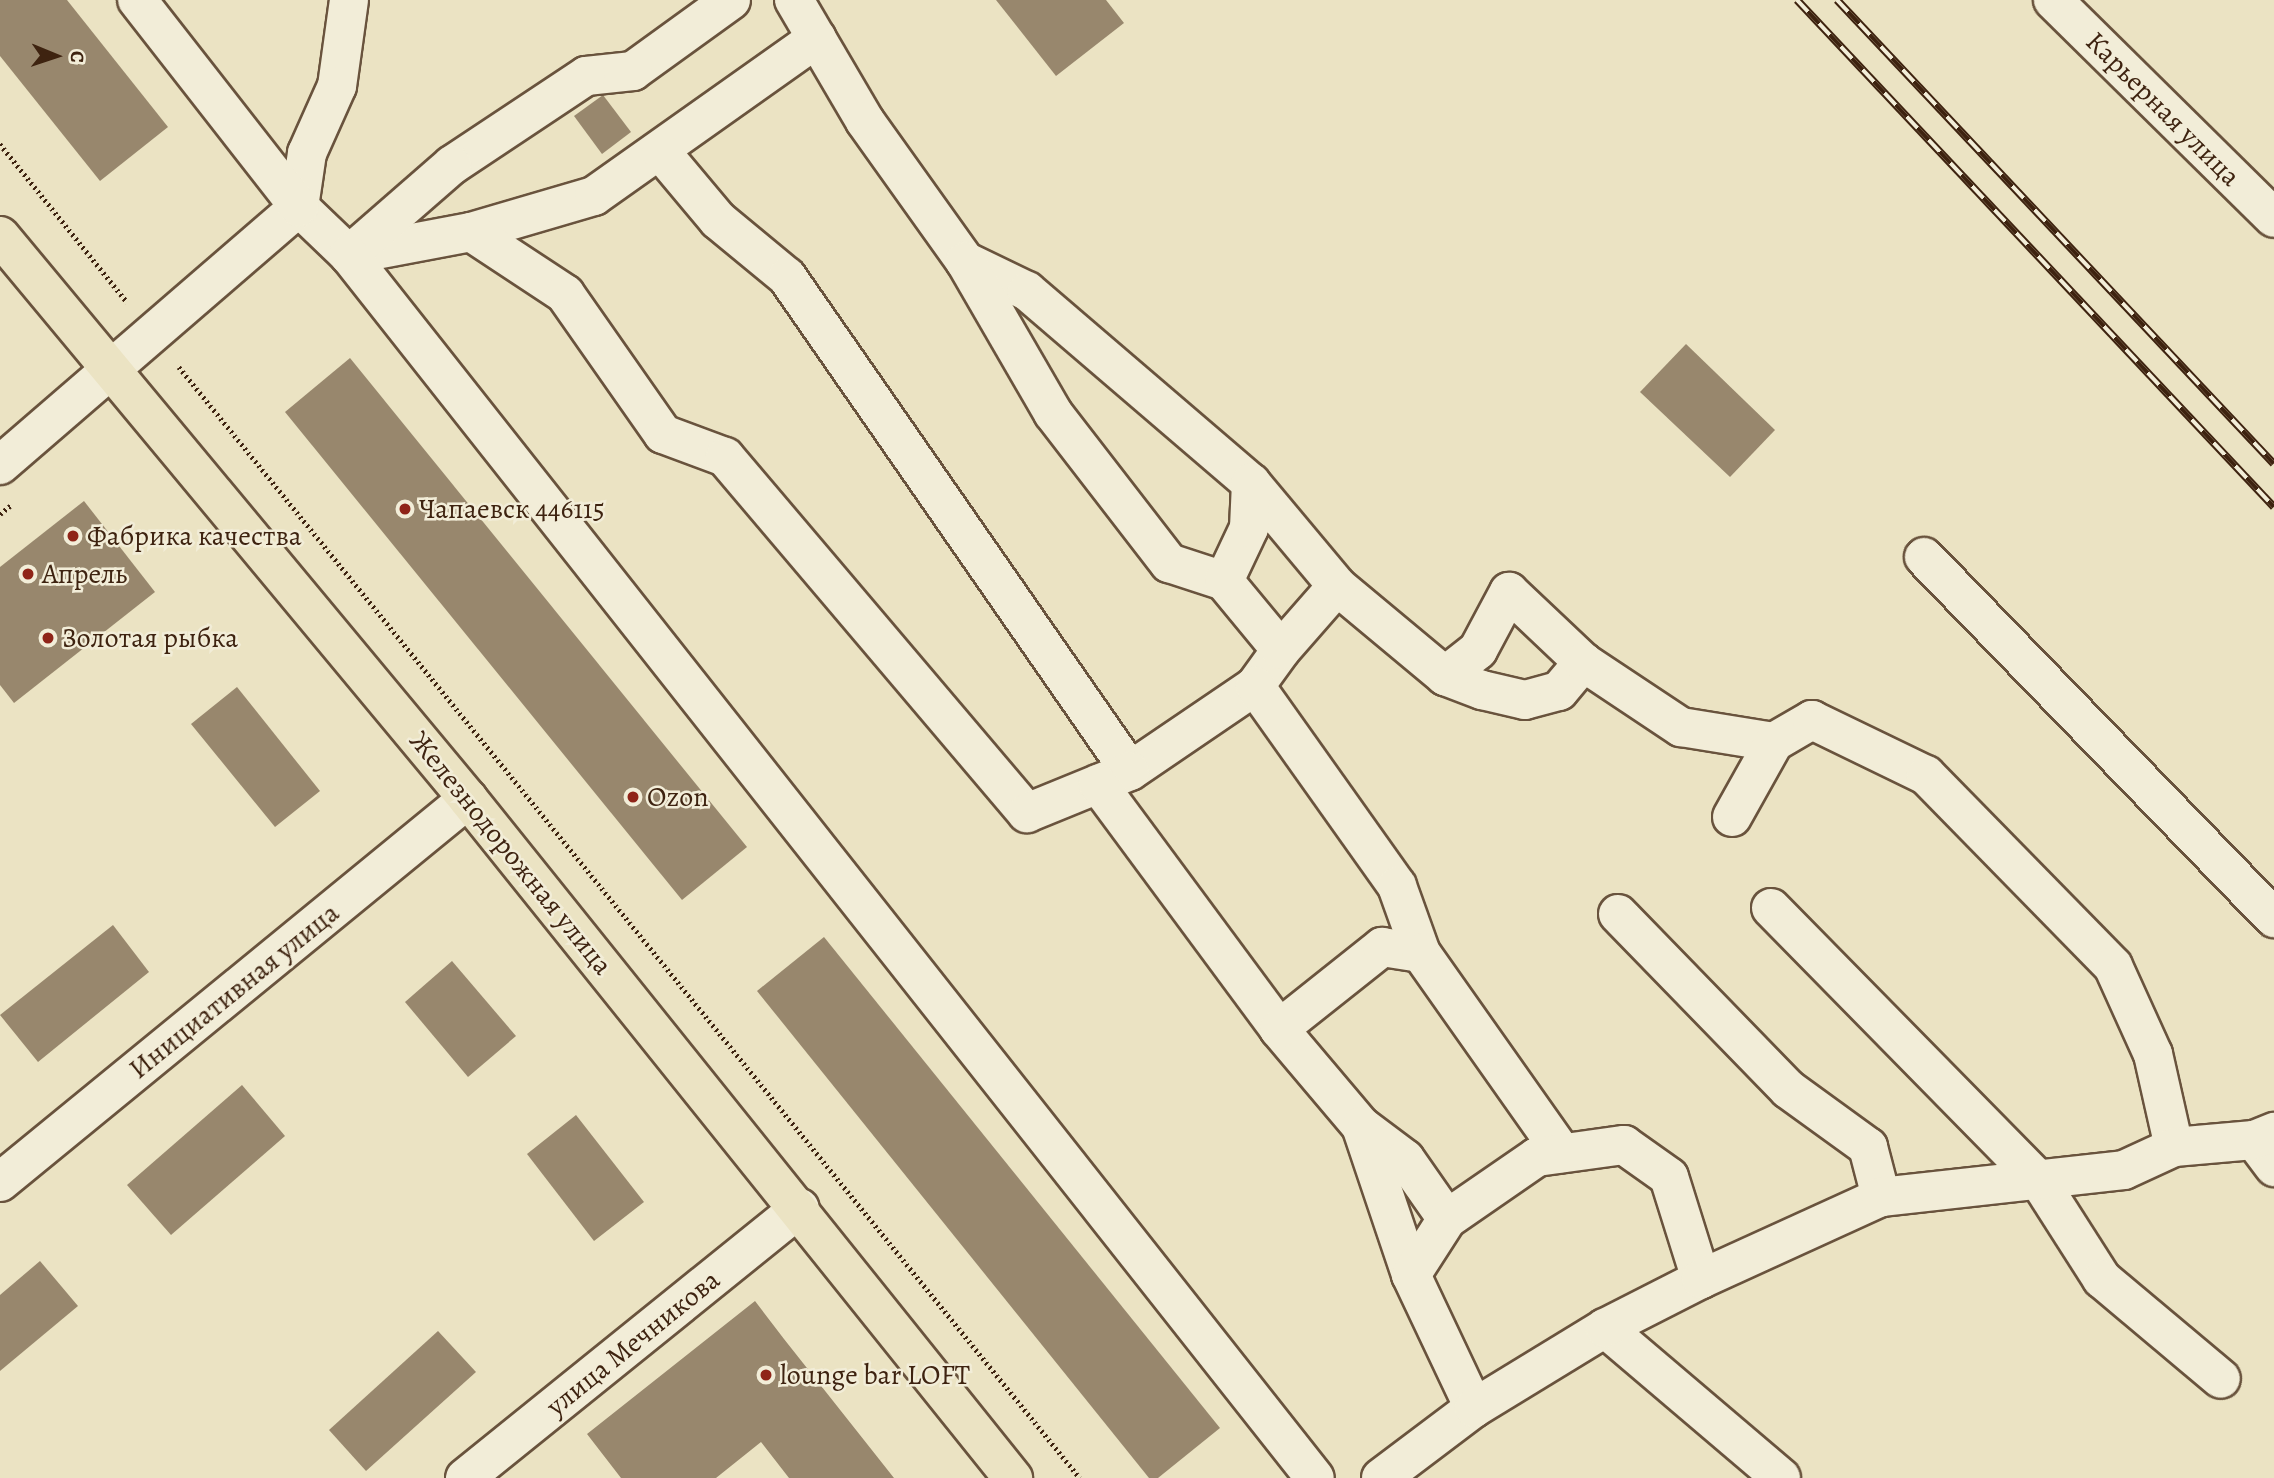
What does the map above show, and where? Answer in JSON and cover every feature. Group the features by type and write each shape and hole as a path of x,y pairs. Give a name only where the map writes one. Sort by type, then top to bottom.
{"main road":[{"name":"Железнодорожная улица","path":"0,236 108,370 468,799 800,1208 1013,1478"}],"street":[{"path":"137,0 299,207 349,255 825,852 1315,1478"},
{"path":"0,465 299,207 307,153 337,86 349,0"},
{"path":"349,255 452,165 586,76 633,71 731,0"},
{"path":"794,0 864,121 965,261 1053,413 1169,563 1224,581 1281,650"},
{"name":"Карьерная улица","path":"2053,0 2274,218"},
{"path":"349,255 471,232 594,196 661,152 817,38"},
{"path":"661,152 719,220 788,277 1279,1030 1361,1126 1405,1159 1447,1219"},
{"path":"471,232 565,294 663,434 725,457 1027,813 1114,777 1255,686 1281,650 1337,586"},
{"path":"965,261 1027,291 1251,483 1337,586 1445,676 1482,690 1525,700 1559,691 1583,662"},
{"path":"1224,581 1249,527 1251,483"},
{"path":"1924,557 2274,918"},
{"path":"1445,676 1478,650 1509,592 1583,662 1681,727 1774,742"},
{"path":"1255,686 1397,886 1421,953 1562,1153"},
{"path":"1732,817 1774,742 1812,720 1926,775 2113,966 2153,1054 2174,1147"},
{"name":"Инициативная улица","path":"0,1182 468,799"},
{"path":"1771,908 2040,1182 2102,1279 2221,1379"},
{"path":"1618,914 1788,1089 1868,1147 1881,1197"},
{"path":"1279,1030 1382,947 1421,953"},
{"path":"1361,1126 1410,1275 1474,1408"},
{"path":"1410,1275 1447,1219 1537,1157 1624,1145 1669,1177 1701,1279"},
{"path":"1381,1478 1474,1408 1605,1328 1701,1279 1881,1197 2040,1182 2124,1170 2174,1147 2267,1146"},
{"name":"улица Мечникова","path":"466,1478 800,1208"},
{"path":"1605,1328 1781,1478"}],"path":[{"path":"0,144 1080,1478"}],"building":[{"path":"0,0 67,0 168,127 100,181 0,56"},
{"path":"996,0 1106,0 1124,23 1056,76"},
{"path":"603,95 631,132 602,154 574,116"},
{"path":"1686,344 1775,430 1730,477 1640,392"},
{"path":"350,358 747,847 682,900 285,412"},
{"name":"Золотая рыбка","path":"84,501 155,592 14,703 0,685 0,567"},
{"path":"237,687 320,791 275,827 191,724"},
{"path":"113,925 149,972 38,1062 0,1015"},
{"path":"824,937 1220,1428 1158,1478 1149,1478 757,991"},
{"path":"452,961 516,1036 468,1077 405,1002"},
{"path":"242,1085 285,1136 171,1235 127,1185"},
{"path":"576,1115 644,1202 594,1241 527,1154"},
{"path":"40,1261 78,1306 0,1371 0,1295"},
{"path":"755,1301 894,1478 789,1478 761,1442 716,1478 621,1478 587,1434"},
{"path":"438,1331 476,1372 366,1471 329,1430"}],"railway":[{"path":"1797,0 2274,507"},
{"path":"1837,0 2274,464"}],"place":[{"name":"Чапаевск 446115","path":"405,509"},
{"name":"Фабрика качества","path":"73,536"},
{"name":"Апрель","path":"28,574"},
{"name":"Золотая рыбка","path":"48,638"},
{"name":"Ozon","path":"633,797"},
{"name":"lounge bar LOFT","path":"766,1375"}]}
